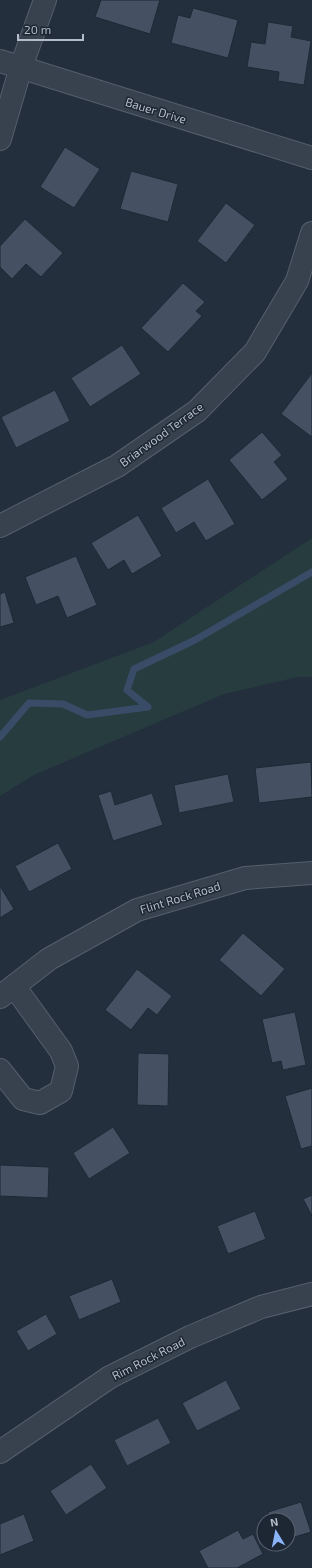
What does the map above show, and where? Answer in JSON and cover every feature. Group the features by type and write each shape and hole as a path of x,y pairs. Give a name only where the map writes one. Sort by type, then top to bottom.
{"street":[{"path":"0,139 21,67 45,0"},
{"name":"Bauer Drive","path":"0,61 312,158"},
{"name":"Briarwood Terrace","path":"0,526 117,466 197,411 255,352 297,281 312,233"},
{"name":"Flint Rock Road","path":"7,992 49,959 136,910 245,878 312,874"},
{"path":"0,1070 23,1099 40,1103 61,1091 67,1066 61,1051 7,992"},
{"name":"Rim Rock Road","path":"0,1452 110,1377 190,1337 261,1307 312,1294"}],"green space":[{"path":"312,538 312,677 298,677 224,694 34,775 0,796 0,700 154,642"}],"building":[{"path":"101,0 160,0 150,34 95,17"},
{"path":"193,8 238,20 228,58 171,43 178,15 190,18"},
{"path":"268,22 293,26 291,37 311,41 304,85 278,81 279,72 247,67 251,42 265,44"},
{"path":"65,147 100,169 74,208 40,187"},
{"path":"131,171 178,184 168,222 120,209"},
{"path":"226,203 255,225 226,263 197,241"},
{"path":"25,219 63,253 41,277 26,264 12,279 0,267 0,246"},
{"path":"183,283 205,302 196,311 202,316 168,352 141,328"},
{"path":"122,345 141,374 90,407 71,378"},
{"path":"312,373 312,437 281,414"},
{"path":"55,390 70,421 16,448 1,417"},
{"path":"262,432 282,455 274,462 288,479 262,500 229,460"},
{"path":"208,479 235,524 206,541 194,522 176,533 161,508"},
{"path":"138,515 162,556 132,574 124,560 108,570 91,543"},
{"path":"76,556 97,605 67,618 58,596 36,605 25,577"},
{"path":"5,592 14,623 0,627 0,594"},
{"path":"311,762 312,797 259,803 255,768"},
{"path":"228,774 234,802 179,813 174,785"},
{"path":"111,791 115,805 152,793 163,825 113,841 98,795"},
{"path":"58,843 72,869 29,892 15,866"},
{"path":"0,886 14,909 0,918"},
{"path":"243,933 285,969 261,996 219,960"},
{"path":"137,969 172,996 157,1015 148,1008 131,1030 105,1010"},
{"path":"295,1012 306,1065 283,1070 281,1061 272,1063 262,1019"},
{"path":"138,1053 169,1054 168,1106 137,1105"},
{"path":"312,1088 312,1146 301,1149 285,1096"},
{"path":"113,1127 130,1153 89,1179 73,1153"},
{"path":"0,1165 49,1167 48,1198 0,1196"},
{"path":"312,1195 312,1216 303,1199"},
{"path":"255,1211 266,1239 228,1254 217,1226"},
{"path":"112,1279 121,1302 79,1320 69,1296"},
{"path":"46,1314 57,1334 28,1351 16,1331"},
{"path":"226,1380 241,1409 197,1431 182,1403"},
{"path":"158,1418 171,1443 127,1466 114,1440"},
{"path":"91,1464 107,1488 66,1515 50,1491"},
{"path":"301,1502 311,1532 296,1537 296,1512 268,1512"},
{"path":"24,1514 34,1541 0,1555 0,1524"},
{"path":"238,1530 243,1539 253,1534 256,1540 256,1552 262,1552 263,1554 237,1568 208,1568 199,1551"}],"waterway":[{"path":"0,737 29,703 63,704 87,715 148,707 127,690 134,669 195,640 312,572"}]}
